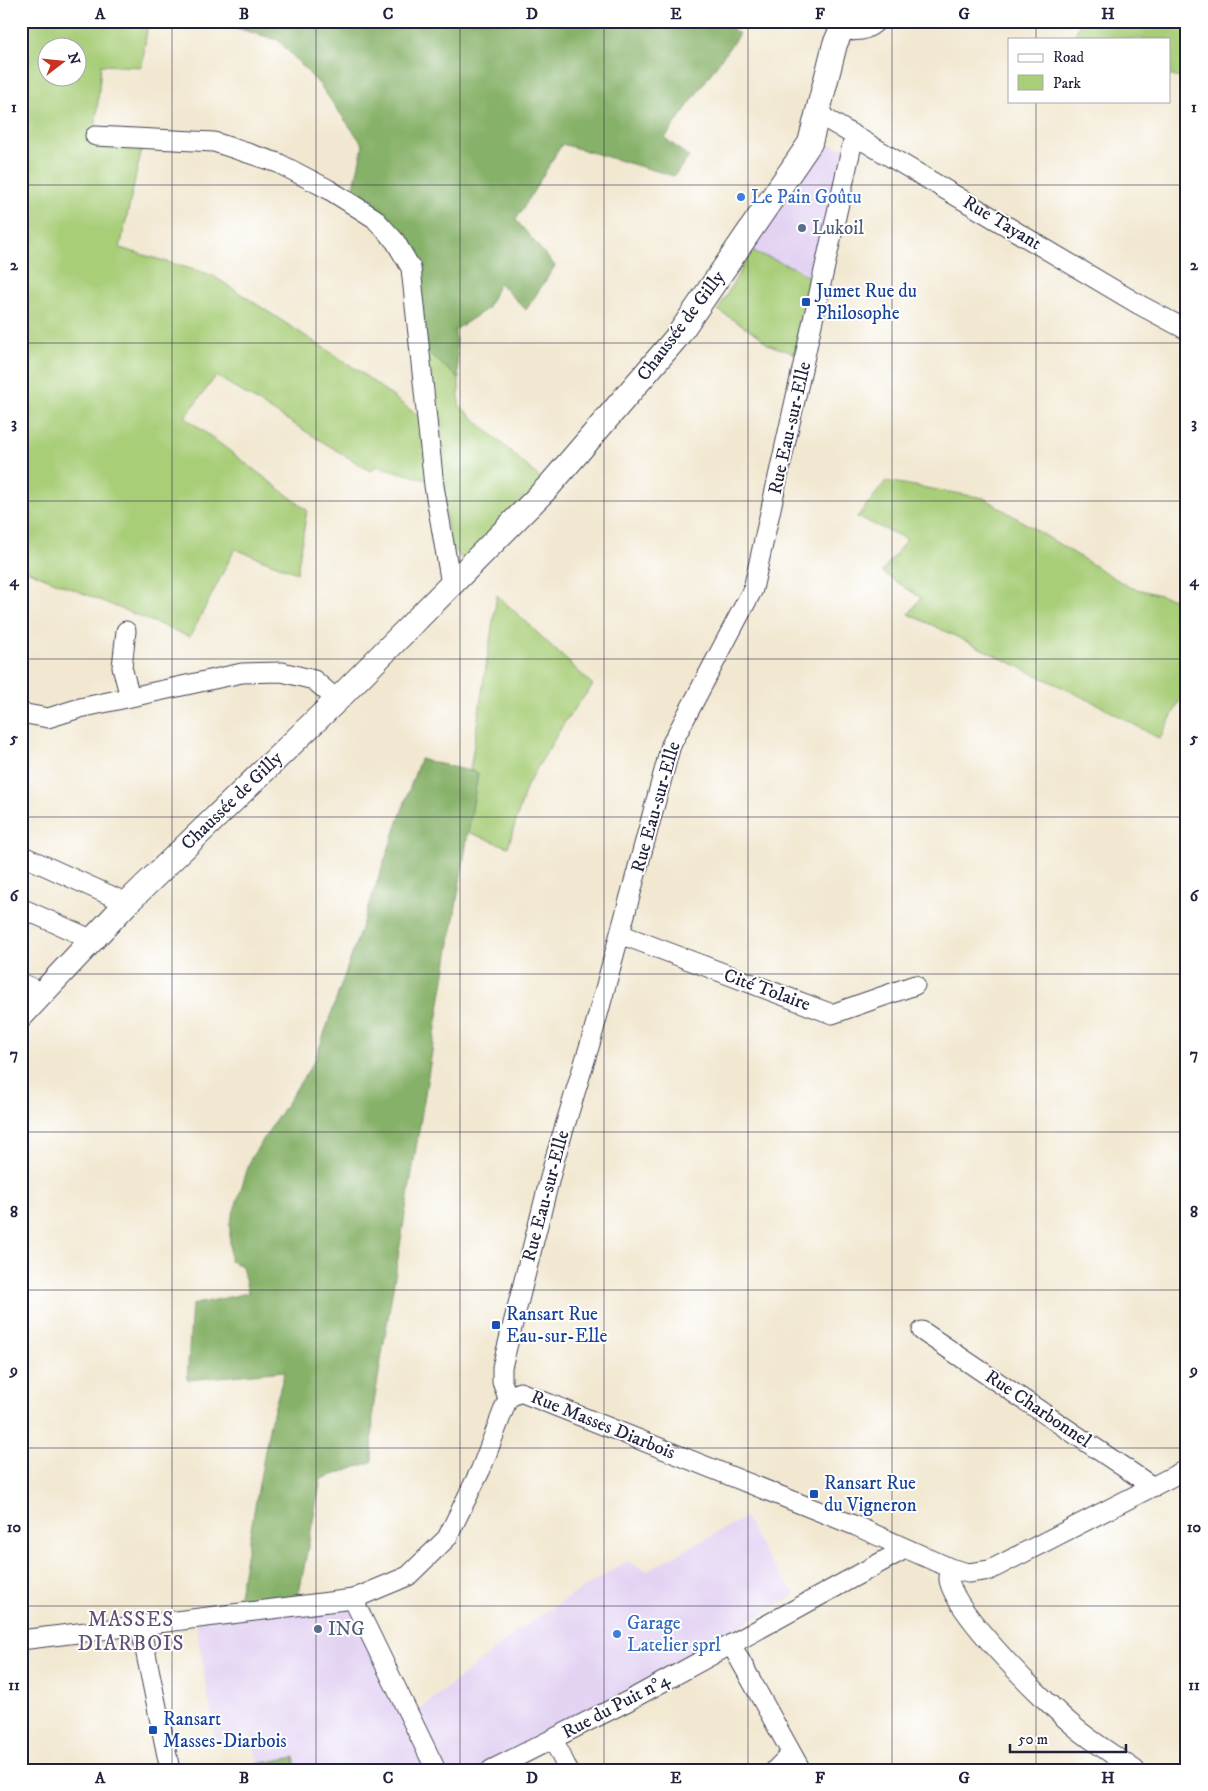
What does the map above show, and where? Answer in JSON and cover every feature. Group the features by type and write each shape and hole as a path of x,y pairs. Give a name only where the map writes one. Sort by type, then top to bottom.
{"main road":[{"path":"840,24 853,29 865,27 874,21"},
{"name":"Chaussée de Gilly","path":"21,1016 128,902 337,700 549,486 677,337 810,143 840,24"}],"street":[{"name":"Rue Tayant","path":"818,114 1138,304 1187,330"},
{"path":"95,136 214,142 278,163 328,189 374,218 395,241 411,268 434,486 451,584"},
{"name":"Rue Eau-sur-Elle","path":"508,1398 502,1382 502,1367 555,1158 590,1044 671,745 753,589 854,136"},
{"path":"126,631 122,667 130,697"},
{"path":"21,713 48,718 80,708 242,674 282,672 314,680 337,700"},
{"path":"21,856 128,902"},
{"path":"21,908 93,940"},
{"name":"Cité Tolaire","path":"620,934 832,1014 915,985"},
{"path":"21,983 43,994"},
{"name":"Rue Charbonnel","path":"922,1331 1152,1487"},
{"name":"Rue Masses Diarbois","path":"21,1640 353,1599 408,1576 447,1538 484,1462 508,1398 520,1392 830,1516 904,1550 950,1568"},
{"path":"1136,1770 1076,1729 1002,1655 967,1612 952,1588 949,1579 950,1568 968,1573 990,1570 1187,1469"},
{"name":"Rue du Puit n°4","path":"491,1770 628,1701 904,1550"},
{"path":"353,1599 436,1770"},
{"path":"140,1625 170,1770"},
{"path":"731,1644 796,1762 775,1770"},
{"name":"Rue du Puit n°4","path":"554,1739 568,1770"}],"shaded area":[{"path":"823,142 845,149 812,280 797,269 752,251"},
{"path":"745,1517 769,1561 796,1594 486,1770 438,1770 413,1715 525,1625 627,1561 647,1571"},
{"path":"353,1599 434,1770 299,1770 294,1757 258,1763 250,1735 215,1739 195,1617"}],"green space":[{"path":"21,21 148,21 142,67 101,65 95,136 144,138 120,248 212,275 359,371 429,424 434,482 377,466 370,471 216,376 185,417 307,510 297,573 235,549 190,637 21,568"},
{"path":"213,21 722,21 739,34 665,138 689,157 674,176 562,144 516,220 555,266 526,310 499,283 487,309 455,330 459,379 421,346 411,268 352,197 363,145 319,84 278,40"},
{"path":"1081,21 1187,21 1187,80 1170,75 1170,38 1073,38"},
{"path":"752,251 797,269 812,280 799,355 767,344 758,335 718,310"},
{"path":"421,346 459,379 459,405 549,486 468,566 450,545"},
{"path":"886,481 984,498 1129,587 1187,602 1187,686 1160,739 1097,704 909,614 921,598 882,572 907,539 857,517"},
{"path":"497,595 593,685 566,720 527,785 508,847 468,832 478,773 470,770"},
{"path":"420,759 478,773 373,1409 372,1462 321,1479 297,1604 236,1612 270,1423 285,1371 187,1380 192,1305 248,1293 242,1266 230,1261 230,1223 251,1158 315,1060"},
{"path":"294,1757 297,1770 230,1769"}],"place":[{"name":"Le Pain Goûtu","path":"741,197"},
{"name":"Lukoil","path":"802,228"},
{"name":"Jumet Rue du Philosophe","path":"806,302"},
{"name":"Ransart Rue Eau-sur-Elle","path":"496,1325"},
{"name":"Ransart Rue du Vigneron","path":"814,1494"},
{"name":"ING","path":"318,1629"},
{"name":"Garage Latelier sprl","path":"617,1634"},
{"name":"Ransart Masses-Diarbois","path":"153,1730"}],"district":[{"name":"MASSES DIARBOIS","path":"131,1632"}]}
